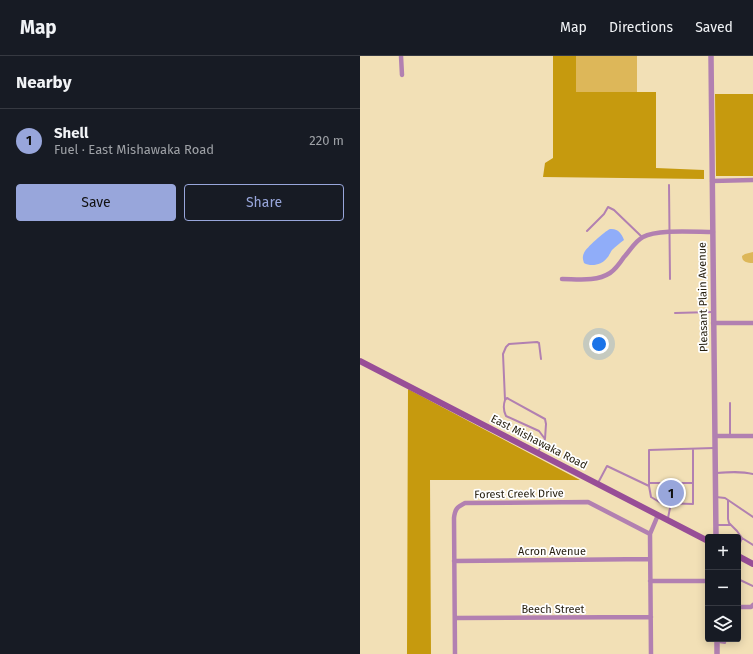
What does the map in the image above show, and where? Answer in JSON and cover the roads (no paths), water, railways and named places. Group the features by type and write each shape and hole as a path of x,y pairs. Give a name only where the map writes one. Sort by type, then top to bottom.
{"main road":[{"name":"East Mishawaka Road","path":"360,361 705,539"},
{"path":"741,558 753,564"}],"street":[{"path":"401,56 402,75"},
{"name":"Pleasant Plain Avenue","path":"711,56 716,534"},
{"path":"712,181 753,180"},
{"path":"562,279 594,279 610,273 642,237 651,234 660,232 712,232"},
{"path":"714,323 753,323"},
{"path":"715,436 753,436"},
{"name":"Forest Creek Drive","path":"455,654 455,511 458,506 465,503 588,502 650,534"},
{"path":"651,654 650,534 658,515"},
{"name":"Acron Avenue","path":"454,561 650,559"},
{"path":"650,581 705,580"},
{"path":"741,607 751,607 753,605"},
{"name":"Beech Street","path":"455,618 651,617"},
{"path":"717,642 717,654"}],"lane":[{"path":"668,185 670,279"},
{"path":"587,231 604,214 608,207 614,210 642,237"},
{"path":"675,313 713,312"},
{"path":"541,359 539,343 537,342 509,344 506,347 503,354 505,400 503,405 506,416 539,431 545,439"},
{"path":"505,400 507,398 546,419 545,439 537,453"},
{"path":"730,403 730,436"},
{"path":"692,449 693,504 661,503 651,497 649,484 649,450 715,448"},
{"path":"598,484 607,466 649,484 693,483"},
{"path":"715,473 735,472 753,474"},
{"path":"716,497 725,498 753,517"},
{"path":"728,500 728,519 730,524 742,538 753,545"},
{"path":"667,520 671,503"},
{"path":"716,525 730,524"},
{"path":"741,580 753,586"}],"water":[{"path":"610,229 615,229 619,232 624,240 612,250 605,260 599,264 593,265 584,263 583,254 585,251"}],"place":[{"name":"Shell","path":"671,493"}]}
